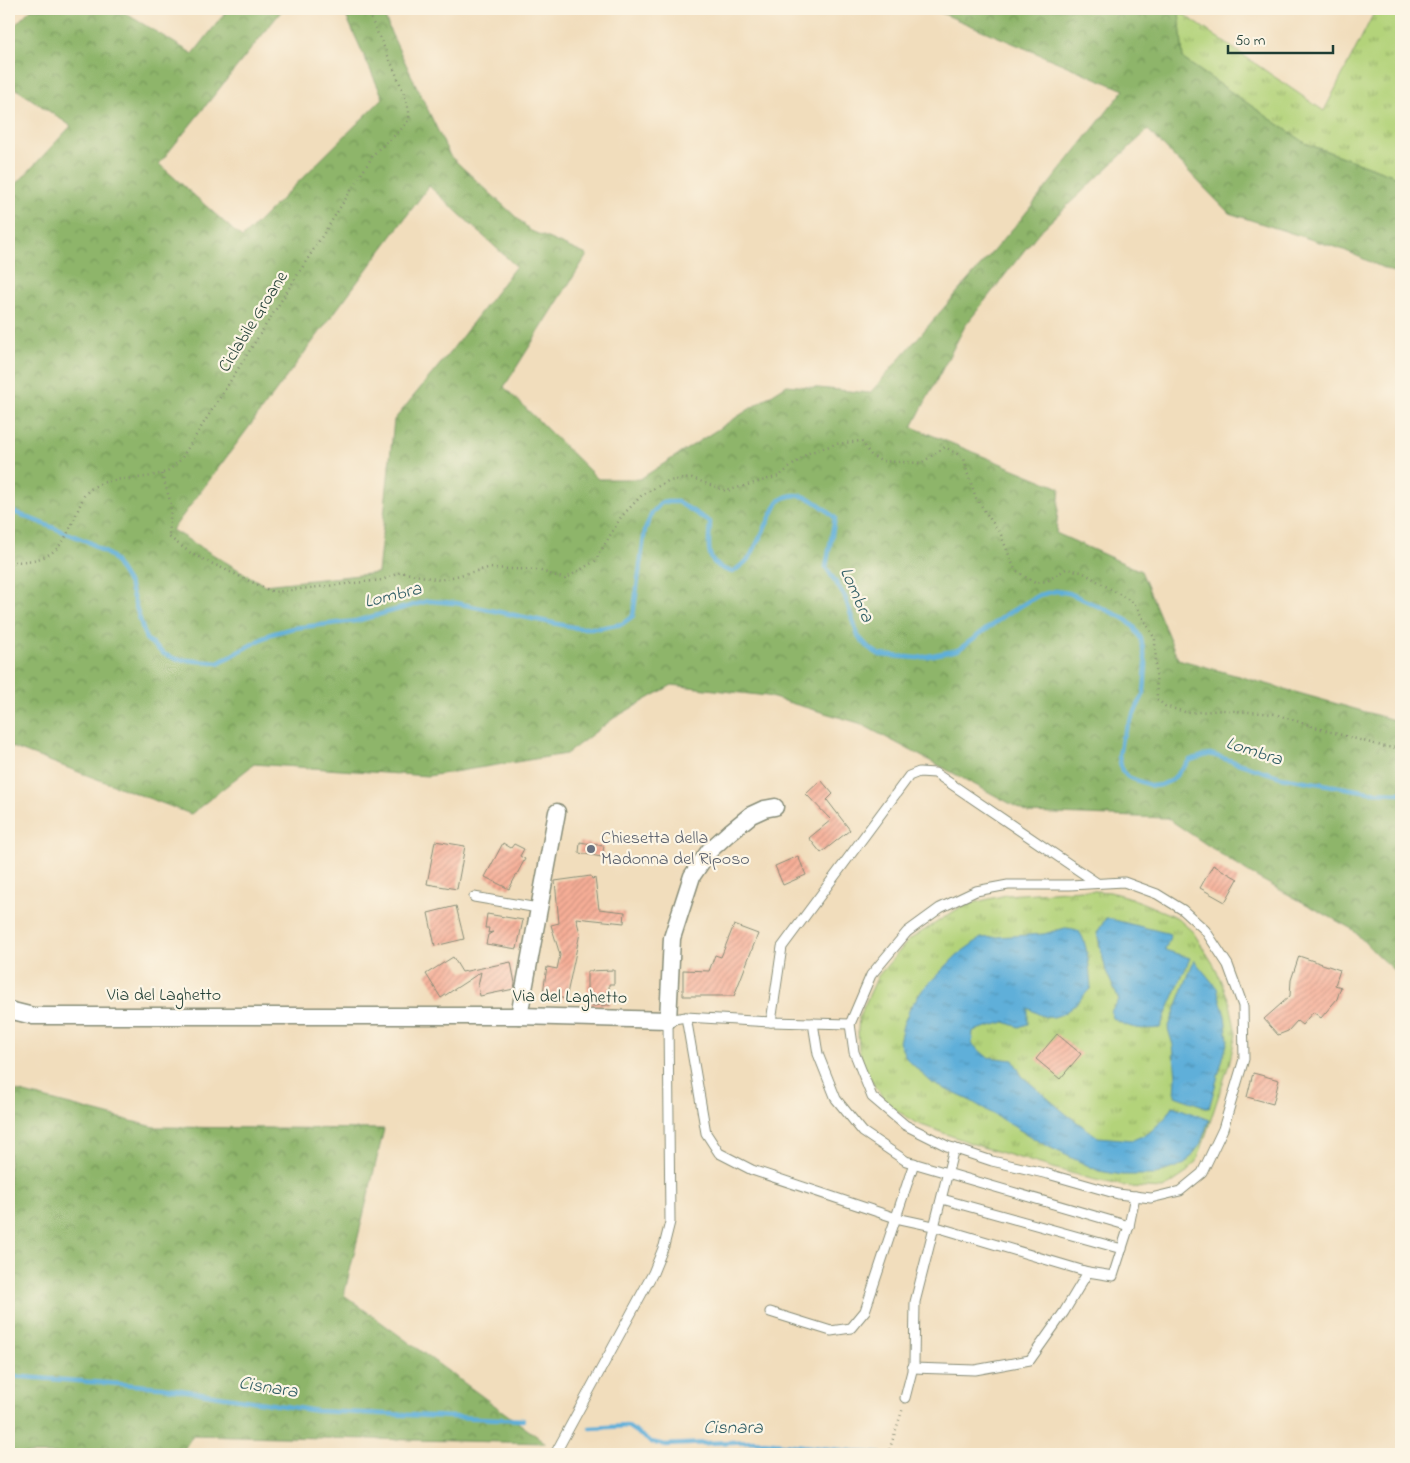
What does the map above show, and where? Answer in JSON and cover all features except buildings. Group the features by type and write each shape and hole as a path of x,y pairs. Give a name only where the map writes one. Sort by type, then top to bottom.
{"street":[{"path":"668,1020 672,938 692,876 709,852 730,832 751,815 764,809 775,807"},
{"path":"519,1016 556,812"},
{"name":"Via del Laghetto","path":"9,1010 33,1016 519,1016 668,1020"}],"lane":[{"path":"771,1022 782,947 909,776 919,772 935,773 1097,884"},
{"path":"1124,882 1156,894 1183,910 1205,930 1228,965 1242,1006 1244,1059 1223,1129 1202,1173 1180,1191 1151,1198 1118,1194 1048,1174 992,1161 954,1148 905,1124 872,1097 854,1052 850,1024 871,974 907,932 940,908 976,891 1008,885 1097,884 1124,882"},
{"path":"474,896 538,908"},
{"path":"686,1018 706,1133 719,1153 752,1170 896,1218 933,1226 1088,1272 1113,1276 1129,1226 1135,1196"},
{"path":"555,1454 653,1273 670,1222 668,1020 686,1018 850,1024"},
{"path":"813,1023 818,1054 836,1100 863,1132 906,1161 1129,1226"},
{"path":"905,1398 912,1368 916,1302 933,1226 942,1199 954,1148"},
{"path":"770,1312 831,1331 851,1328 865,1311 914,1163"},
{"path":"942,1199 1122,1249"},
{"path":"912,1368 975,1370 1030,1360 1064,1312 1088,1272"}],"path":[{"name":"Ciclabile Groane","path":"162,474 176,464 191,446 374,154 381,145 403,127 409,118 410,112 397,75 366,9"},
{"path":"9,562 31,561 55,551 62,544 88,490 125,478 162,474 171,504 168,537 192,554 273,592 382,580 401,572 440,580 488,568 538,570 565,579 595,561 621,517 642,495 668,481 692,478 726,491 779,476 808,453 836,444 861,441 871,455 881,461 910,462 920,462 945,447 964,458 976,498 1001,535 1015,570 1035,583 1047,581 1066,569 1082,572 1134,603 1154,639 1157,700 1165,706 1188,713 1223,710 1275,714 1385,747 1401,748"},
{"path":"888,1454 905,1398"}],"green space":[{"path":"31,9 118,9 193,54 228,9 283,9 159,164 242,238 383,98 343,9 382,9 391,33 450,156 531,231 587,255 504,387 598,479 640,479 787,385 870,393 1021,219 1124,90 932,9 1178,9 1183,59 1307,144 1401,178 1401,276 1344,250 1229,213 1148,130 1038,233 965,326 912,427 1060,488 1056,533 1141,571 1178,659 1401,722 1401,977 1352,929 1249,873 1167,818 1028,813 859,723 767,696 672,685 614,718 566,754 428,776 254,764 191,814 9,746 9,192 71,126 9,84 9,31","holes":["429,186 516,266 451,351 394,420 378,573 264,585 172,530"]},
{"path":"1376,9 1401,9 1401,178 1307,144 1183,59 1179,11 1324,111"},
{"path":"1082,890 1110,892 1131,898 1176,917 1193,932 1214,965 1230,1003 1236,1034 1229,1064 1198,1159 1185,1174 1163,1189 1130,1187 1091,1179 982,1147 916,1123 890,1106 873,1084 863,1065 859,1049 859,1017 878,976 909,940 964,905 1006,895"},
{"path":"9,1089 154,1127 384,1129 344,1295 546,1443 193,1435 181,1454 9,1454"}],"water":[{"path":"1106,918 1171,934 1165,950 1190,958 1160,1028 1135,1028 1113,1018 1111,1011 1119,1000 1106,971 1097,933"},
{"path":"1065,928 1077,930 1084,940 1088,957 1091,988 1077,1003 1059,1015 1046,1017 1028,1008 1028,1024 1019,1027 1005,1022 973,1031 972,1044 987,1057 1013,1060 1022,1076 1066,1114 1098,1137 1133,1140 1149,1133 1166,1117 1173,1106 1209,1120 1200,1145 1185,1164 1153,1175 1122,1175 1099,1171 1045,1145 971,1101 932,1083 906,1058 899,1042 903,1025 911,1006 924,988 957,955 981,938 1044,934"},
{"path":"1194,960 1217,988 1225,1016 1228,1040 1209,1108 1175,1096 1176,1078 1173,1045 1168,1029"}],"waterway":[{"name":"Lombra","path":"9,510 89,542 112,557 129,584 146,639 164,654 176,659 218,663 271,634 293,628 356,621 428,601 456,603 577,628 600,628 622,624 633,616 645,530 652,513 662,502 678,502 710,522 709,547 712,560 723,569 733,572 749,559 778,502 793,495 801,496 816,502 835,518 826,567 845,597 858,636 869,648 880,655 918,658 958,650 1007,614 1039,595 1056,591 1069,593 1124,618 1134,627 1141,639 1146,664 1144,693 1122,738 1119,756 1122,771 1128,777 1152,786 1161,785 1172,780 1190,760 1210,754 1281,777 1369,792 1401,793"},
{"name":"Cisnara","path":"9,1376 161,1387 317,1411 523,1420"},
{"name":"Cisnara","path":"590,1428 627,1426 651,1442 665,1445 753,1441 881,1454"}],"place":[{"name":"Chiesetta della Madonna del Riposo","path":"591,849"}]}
